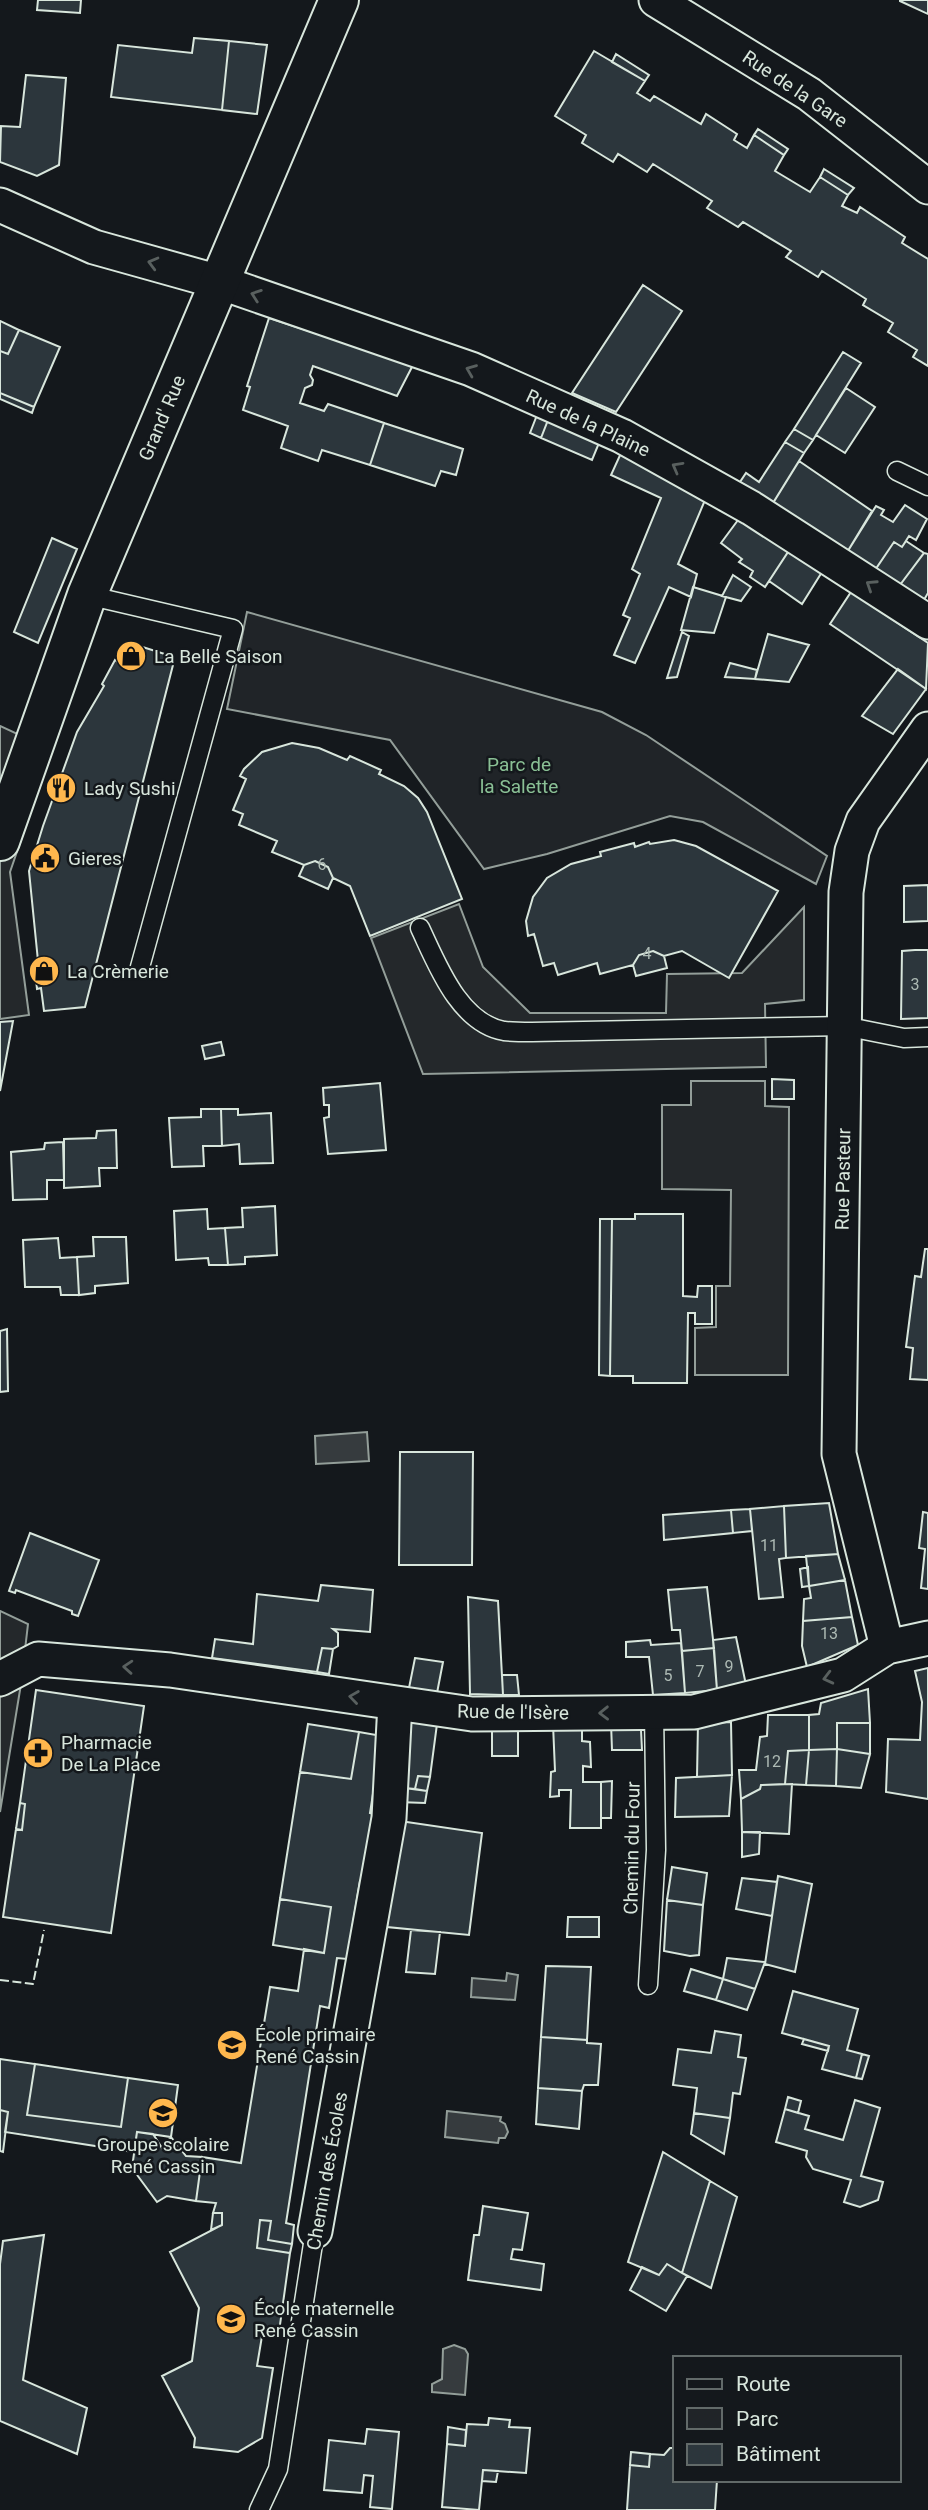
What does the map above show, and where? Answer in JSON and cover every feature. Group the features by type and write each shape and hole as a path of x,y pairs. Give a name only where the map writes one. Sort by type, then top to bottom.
{"main road":[{"name":"Grand' Rue","path":"0,841 88,595 339,0"}],"street":[{"name":"Rue de la Gare","path":"656,0 809,94 928,187"},
{"name":"Rue de la Plaine","path":"0,205 94,247 219,282 471,369 622,436 751,508 928,622"},
{"name":"Rue Pasteur","path":"887,1647 839,1454 846,892 852,851 863,821 928,729"},
{"name":"Rue de l'Isère","path":"2,1672 38,1660 170,1670 472,1714 694,1712 843,1675 887,1647 928,1638"},
{"name":"Chemin des Écoles","path":"315,2231 389,1818 395,1703"}],"lane":[{"path":"897,471 928,486"},
{"path":"88,595 233,629 140,967"},
{"path":"420,928 450,991 474,1016 502,1031 844,1026 904,1038 928,1037"},
{"name":"Chemin du Four","path":"648,1985 656,1850 654,1712"},
{"name":"Chemin des Écoles","path":"259,2510 278,2469 315,2231"}],"green space":[{"name":"Parc de la Salette","path":"247,612 602,712 646,735 827,856 816,884 703,822 670,816 547,854 484,869 390,740 227,709"}],"shaded area":[{"path":"0,726 52,750 10,872 29,1015 0,1019"},
{"path":"459,904 483,967 530,1013 666,1013 667,974 742,973 804,907 804,1000 765,1004 766,1067 423,1074 371,938"},
{"path":"691,1081 765,1081 765,1106 789,1107 788,1375 695,1375 695,1328 716,1327 716,1286 730,1286 731,1190 662,1189 662,1105 691,1105"},
{"path":"367,1432 369,1461 316,1464 315,1436"},
{"path":"0,1611 28,1624 0,1812"},
{"path":"507,1973 518,1975 515,2000 471,1997 472,1978 506,1981"},
{"path":"447,2111 501,2117 500,2121 505,2124 508,2132 505,2138 499,2138 498,2143 445,2137"},
{"path":"454,2345 465,2349 468,2354 465,2395 432,2392 432,2384 442,2379 443,2349"}],"building":[{"path":"38,0 81,0 80,13 37,10"},
{"path":"928,0 928,14 900,1"},
{"path":"194,38 229,41 222,110 111,97 118,45 192,53"},
{"path":"229,41 267,45 257,114 222,110"},
{"path":"594,51 645,81 637,93 650,101 654,96 701,124 706,114 737,134 734,140 747,148 754,135 784,155 775,171 810,192 820,177 848,195 842,206 857,213 860,207 905,237 902,243 928,259 928,366 913,357 917,350 888,332 893,323 863,305 866,299 822,271 818,277 786,257 791,251 743,222 738,227 707,208 712,201 653,164 647,172 618,154 613,162 582,143 586,135 555,116"},
{"path":"616,54 649,75 645,81 612,62"},
{"path":"26,75 66,78 59,165 37,176 0,162 1,126 20,127"},
{"path":"758,129 788,149 784,155 754,135"},
{"path":"824,169 854,188 848,195 820,177"},
{"path":"643,285 682,311 616,412 572,393"},
{"path":"269,318 413,365 397,396 313,366 310,375 312,385 305,388 300,403 324,411 328,404 384,423 370,465 322,450 318,461 281,448 288,426 243,410 250,387 247,386"},
{"path":"0,321 19,330 8,354 0,351"},
{"path":"19,330 60,347 34,407 0,393 0,351 8,354"},
{"path":"843,352 861,363 813,440 794,429"},
{"path":"846,388 875,407 845,453 816,435"},
{"path":"0,393 34,407 32,413 0,399"},
{"path":"537,415 548,420 541,438 530,433"},
{"path":"548,420 599,443 592,460 541,438"},
{"path":"384,423 463,449 456,475 441,471 435,486 370,465"},
{"path":"794,429 813,440 804,453 785,442"},
{"path":"785,442 804,453 773,503 740,482 746,473 759,482"},
{"path":"621,453 708,493 678,564 697,574 691,597 669,587 635,663 614,655 630,618 623,615 640,574 632,569 661,498 611,475"},
{"path":"799,461 872,511 846,554 773,503"},
{"path":"905,505 927,519 916,540 909,536 902,547 894,542 873,573 846,554 876,506 884,510 881,515 893,522"},
{"path":"741,516 790,549 765,587 750,577 753,571 739,562 742,559 721,543"},
{"path":"52,538 77,549 38,643 14,632"},
{"path":"906,541 924,553 897,589 873,573 894,542 902,547"},
{"path":"790,549 822,572 802,604 769,581"},
{"path":"924,553 928,554 928,593 921,605 897,589"},
{"path":"733,575 751,587 741,601 722,596"},
{"path":"693,587 726,597 714,633 681,630"},
{"path":"851,592 928,643 926,689 830,624"},
{"path":"682,632 689,636 677,677 667,678"},
{"path":"768,634 809,645 789,682 755,679"},
{"path":"130,643 168,655 166,658 174,661 85,1007 44,1011 41,988 37,989 34,961 38,961 29,871 77,732 104,686 102,684 115,660 118,662"},
{"path":"730,663 757,670 755,679 725,677"},
{"path":"898,669 926,689 893,734 862,716"},
{"path":"292,743 319,748 347,760 350,756 381,770 379,774 404,786 418,798 427,812 462,899 370,936 350,886 333,878 328,867 315,861 304,865 272,852 277,841 239,825 243,814 233,810 246,779 240,776 244,769 262,752"},
{"path":"674,840 696,846 778,891 729,978 682,951 664,956 653,951 639,955 633,965 600,974 597,963 558,975 554,963 543,966 534,934 528,936 526,921 533,897 547,878 571,864 601,856 600,852 634,843 635,847 649,842"},
{"path":"315,861 328,867 333,878 328,889 299,876 304,865"},
{"path":"928,885 928,921 904,922 904,886"},
{"path":"928,950 928,1018 901,1019 902,951"},
{"path":"653,951 664,956 667,968 636,976 633,965 639,955"},
{"path":"13,1021 0,1091 0,1022"},
{"path":"221,1042 224,1055 205,1059 202,1046"},
{"path":"772,1079 794,1080 794,1099 772,1099"},
{"path":"380,1083 386,1150 328,1154 324,1118 329,1117 329,1105 324,1105 323,1088"},
{"path":"201,1109 221,1109 222,1146 203,1146 204,1166 172,1167 169,1118 201,1117"},
{"path":"221,1109 238,1109 238,1115 271,1113 273,1163 240,1164 239,1144 222,1146"},
{"path":"116,1130 117,1168 99,1168 100,1186 64,1188 64,1139 96,1138 97,1131"},
{"path":"63,1142 64,1180 47,1180 47,1199 13,1200 11,1152 44,1149 45,1143"},
{"path":"275,1206 277,1255 245,1257 245,1264 228,1265 225,1228 243,1227 242,1208"},
{"path":"207,1209 208,1229 225,1228 228,1265 209,1265 208,1258 176,1260 174,1211"},
{"path":"635,1214 683,1214 683,1296 697,1297 698,1286 712,1286 712,1324 695,1324 695,1313 688,1313 687,1383 633,1383 633,1376 610,1376 612,1219 635,1219"},
{"path":"600,1219 612,1219 610,1376 599,1375"},
{"path":"93,1237 126,1237 128,1283 95,1286 95,1293 79,1295 77,1257 94,1256"},
{"path":"58,1238 60,1258 77,1257 79,1295 61,1295 60,1287 25,1287 23,1240"},
{"path":"925,1249 928,1249 928,1380 910,1379 913,1348 906,1347 915,1276 921,1277"},
{"path":"7,1329 8,1391 0,1392 0,1331"},
{"path":"400,1452 473,1452 472,1565 399,1565"},
{"path":"829,1503 838,1554 786,1558 784,1506"},
{"path":"784,1506 786,1558 779,1559 783,1597 759,1599 750,1509"},
{"path":"750,1509 752,1531 733,1533 731,1510"},
{"path":"731,1510 733,1533 664,1540 663,1515"},
{"path":"923,1512 928,1513 928,1589 921,1588 925,1549 919,1548"},
{"path":"30,1533 99,1560 78,1616 72,1614 72,1611 16,1590 15,1593 9,1591"},
{"path":"838,1554 845,1580 809,1586 806,1556"},
{"path":"808,1567 809,1586 802,1587 800,1569"},
{"path":"845,1580 852,1617 803,1621 804,1599 811,1598 809,1586"},
{"path":"321,1585 373,1590 370,1632 333,1629 338,1633 338,1646 333,1649 322,1648 317,1672 212,1658 215,1639 253,1644 257,1594 318,1601"},
{"path":"707,1587 714,1648 682,1651 680,1630 672,1630 668,1590"},
{"path":"468,1597 498,1601 503,1695 470,1694"},
{"path":"852,1617 858,1645 807,1667 802,1646 803,1621"},
{"path":"736,1637 746,1685 717,1690 713,1640"},
{"path":"650,1640 651,1645 681,1643 685,1693 653,1695 649,1657 626,1657 626,1642"},
{"path":"322,1648 333,1649 329,1674 317,1672"},
{"path":"714,1648 717,1690 685,1693 682,1651"},
{"path":"415,1658 443,1662 437,1693 409,1688"},
{"path":"928,1668 928,1799 886,1792 888,1739 920,1740 922,1702 915,1671"},
{"path":"502,1675 517,1675 519,1695 503,1695"},
{"path":"868,1689 870,1723 837,1723 837,1749 809,1750 809,1715 819,1714 821,1703"},
{"path":"36,1690 144,1706 111,1933 3,1917 16,1829 22,1830 25,1804 20,1803"},
{"path":"768,1715 809,1715 809,1750 788,1751 785,1784 761,1785 760,1789 741,1799 739,1770 756,1770 760,1737 767,1736"},
{"path":"407,1720 437,1724 430,1777 418,1776 415,1789 395,1787"},
{"path":"731,1722 732,1775 697,1777 698,1723"},
{"path":"611,1723 636,1723 641,1730 642,1750 612,1750"},
{"path":"837,1723 870,1723 870,1754 837,1749"},
{"path":"308,1724 359,1732 351,1779 300,1772"},
{"path":"553,1724 582,1724 582,1741 590,1742 591,1767 583,1766 583,1782 601,1782 601,1828 570,1828 571,1790 559,1790 559,1796 550,1797 551,1772 555,1771"},
{"path":"492,1731 518,1731 518,1756 492,1756"},
{"path":"359,1732 382,1736 370,1813 381,1816 370,1883 360,1881 347,1959 337,1958 329,2008 320,2006 286,2223 294,2225 292,2244 268,2240 271,2221 260,2220 257,2248 290,2253 279,2332 263,2330 257,2366 273,2368 262,2438 238,2452 194,2447 195,2438 162,2376 192,2361 199,2308 170,2252 222,2225 222,2213 213,2213 216,2203 196,2201 202,2157 241,2163 270,1987 298,1991 304,1949 324,1953 331,1907 280,1899 300,1772 351,1779"},
{"path":"837,1749 870,1754 861,1788 836,1786"},
{"path":"837,1749 836,1786 806,1785 809,1750"},
{"path":"809,1750 806,1785 785,1784 788,1751"},
{"path":"732,1775 729,1816 675,1817 676,1778"},
{"path":"418,1776 430,1777 427,1791 415,1789"},
{"path":"612,1781 611,1818 601,1818 601,1782"},
{"path":"792,1784 789,1834 742,1832 741,1799 760,1789 761,1785"},
{"path":"397,1787 427,1791 425,1803 398,1802"},
{"path":"20,1803 25,1804 22,1830 16,1829"},
{"path":"400,1821 482,1833 469,1935 387,1927"},
{"path":"742,1832 760,1832 759,1854 742,1857"},
{"path":"672,1867 707,1873 703,1905 667,1900"},
{"path":"778,1876 812,1884 795,1972 765,1964"},
{"path":"742,1878 777,1882 772,1916 736,1909"},
{"path":"280,1899 331,1907 324,1953 273,1945"},
{"path":"667,1900 703,1905 699,1955 664,1951"},
{"path":"568,1917 599,1917 599,1937 567,1937"},
{"path":"411,1930 440,1932 435,1974 406,1972"},
{"path":"727,1958 765,1962 755,1989 723,1979"},
{"path":"546,1966 591,1967 587,2040 541,2037"},
{"path":"691,1969 723,1979 716,2000 684,1991"},
{"path":"723,1979 755,1989 747,2010 716,2000"},
{"path":"793,1991 858,2009 847,2050 862,2054 856,2078 822,2069 829,2046 782,2033"},
{"path":"715,2031 741,2035 738,2057 746,2058 740,2094 733,2093 730,2118 694,2113 697,2088 673,2085 678,2049 711,2053"},
{"path":"541,2037 587,2040 587,2043 601,2044 598,2085 584,2085 582,2091 538,2088"},
{"path":"804,2039 829,2046 828,2051 802,2044"},
{"path":"862,2054 869,2056 862,2079 856,2078"},
{"path":"0,2059 35,2064 27,2115 121,2127 128,2078 178,2085 171,2137 137,2132 134,2152 5,2132 8,2112 0,2110"},
{"path":"35,2064 128,2078 121,2127 27,2115"},
{"path":"538,2088 582,2091 579,2129 536,2124"},
{"path":"788,2097 801,2101 798,2113 785,2109"},
{"path":"855,2100 880,2108 861,2176 883,2182 878,2200 860,2207 844,2202 851,2180 813,2169 806,2157 807,2151 776,2142 785,2109 809,2116 805,2129 843,2140"},
{"path":"0,2110 8,2112 3,2152 0,2151"},
{"path":"694,2113 730,2118 724,2154 691,2134"},
{"path":"137,2132 153,2134 162,2148 171,2137 186,2156 202,2157 196,2201 167,2196 157,2202 132,2168"},
{"path":"663,2152 710,2181 682,2273 667,2264 659,2275 628,2262"},
{"path":"710,2181 737,2197 711,2288 682,2273"},
{"path":"483,2206 528,2213 522,2250 513,2249 511,2259 544,2264 541,2290 468,2280 474,2235 479,2235"},
{"path":"213,2213 222,2213 222,2225 211,2230"},
{"path":"260,2220 271,2221 268,2240 292,2244 290,2253 257,2248"},
{"path":"44,2235 23,2380 87,2408 77,2454 0,2421 0,2264 3,2241"},
{"path":"667,2264 687,2276 666,2311 630,2290 642,2267 659,2275"},
{"path":"489,2418 510,2420 509,2427 530,2428 526,2473 483,2470 479,2510 442,2507 447,2444 465,2446 467,2424 488,2425"},
{"path":"448,2427 466,2430 465,2446 447,2444"},
{"path":"367,2429 399,2432 392,2509 370,2507 373,2476 364,2475 362,2493 324,2490 329,2440 365,2444"},
{"path":"673,2448 673,2482 717,2482 715,2510 627,2510 630,2465 649,2467 650,2454 664,2455"},
{"path":"631,2452 650,2454 649,2467 630,2465"},
{"path":"483,2470 498,2471 496,2482 482,2481"}],"fence":[{"path":"0,1980 33,1984 44,1930"}],"place":[{"name":"La Belle Saison","path":"131,656"},
{"name":"Lady Sushi","path":"61,788"},
{"name":"Gieres","path":"45,858"},
{"name":"La Crèmerie","path":"44,971"},
{"name":"Pharmacie De La Place","path":"38,1753"},
{"name":"École primaire René Cassin","path":"232,2045"},
{"name":"Groupe scolaire René Cassin","path":"163,2113"},
{"name":"École maternelle René Cassin","path":"231,2319"}]}
